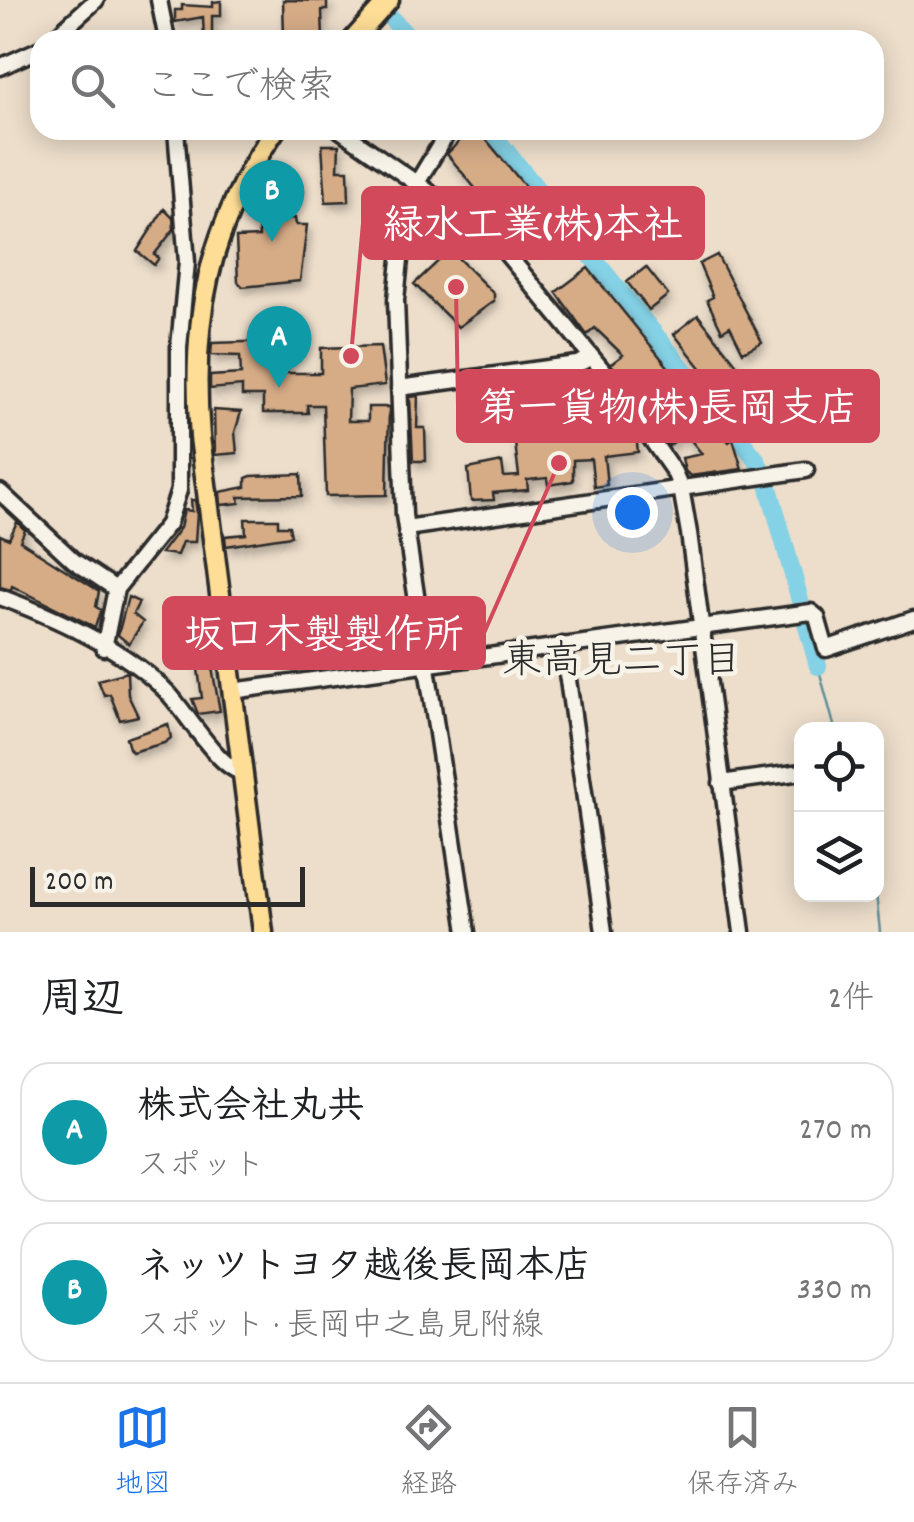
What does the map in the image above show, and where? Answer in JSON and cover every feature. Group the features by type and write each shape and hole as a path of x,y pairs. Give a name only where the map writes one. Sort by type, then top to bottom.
{"main road":[{"path":"362,30 390,0"},
{"path":"263,932 196,390 196,336 206,280 230,208 269,140"}],"street":[{"path":"63,30 96,0"},
{"path":"159,0 165,30"},
{"path":"0,67 30,53"},
{"path":"104,648 116,589 168,524 177,503 178,364 186,271 177,140"},
{"path":"355,140 491,235 642,421 682,488 742,932"},
{"path":"443,140 417,183 398,261 398,388 406,528 467,932"},
{"path":"186,271 206,280"},
{"path":"398,388 577,364 592,358"},
{"path":"406,528 806,470"},
{"path":"0,492 74,561 116,589"},
{"path":"0,597 49,617 104,648 166,692 226,767 242,772"},
{"path":"232,690 811,612 817,616 826,649 914,619"},
{"path":"563,645 604,932"},
{"path":"721,782 794,773"}],"building":[{"path":"283,0 327,1 327,10 322,10 323,30 284,30"},
{"path":"221,1 221,16 212,16 212,30 204,30 203,17 175,22 175,10 182,10 182,5 213,7 213,2"},
{"path":"460,140 486,140 529,191 537,204 529,210 544,229 553,222 561,232 542,247 537,240 522,251 513,240 521,233 516,227 521,223 508,207 498,216 447,154"},
{"path":"322,145 339,145 338,170 348,170 349,201 326,202"},
{"path":"164,209 173,218 174,229 154,255 159,258 154,265 137,251"},
{"path":"295,218 296,225 307,225 300,281 243,287 238,282 236,238 259,237 258,219"},
{"path":"450,250 494,294 494,301 458,327 414,284"},
{"path":"717,255 762,342 743,352 730,326 722,331 707,300 713,297 699,264"},
{"path":"646,267 668,295 649,310 627,282"},
{"path":"588,268 729,442 733,439 742,469 690,476 685,471 682,458 702,454 685,433 669,446 660,424 611,364 623,355 595,328 587,335 556,292"},
{"path":"698,315 769,405 746,424 674,334"},
{"path":"277,341 277,355 285,355 286,373 321,373 321,348 380,346 385,385 349,389 348,421 368,421 368,407 389,407 387,495 326,496 323,405 307,405 308,413 263,413 263,396 242,396 242,386 210,389 210,376 241,374 240,356 211,355 212,343"},
{"path":"585,377 597,387 601,420 623,417 636,436 638,452 604,456 607,485 594,487 591,459 573,460 573,481 548,485 547,478 527,480 528,490 493,493 494,500 471,501 468,469 502,462 504,477 519,476 515,443 562,436 562,430 572,425 568,397 573,396 571,379"},
{"path":"418,396 417,428 425,428 426,461 413,461 410,397"},
{"path":"214,410 241,412 235,432 237,453 215,455"},
{"path":"301,474 302,496 239,497 240,503 221,505 220,492 246,487 246,478 251,476"},
{"path":"191,500 195,500 197,513 195,542 182,542 177,555 161,553 180,528 184,510 192,511"},
{"path":"245,519 278,519 278,526 289,526 291,536 226,546 225,536 246,534"},
{"path":"17,522 25,530 20,541 99,591 96,607 101,610 95,627 12,586 11,590 0,587 0,535 9,539"},
{"path":"128,597 139,602 133,614 143,622 129,644 118,635"},
{"path":"204,625 206,642 213,641 215,656 210,657 220,711 198,714 192,699 202,698 192,626"},
{"path":"127,672 128,695 138,716 120,720 110,694 104,695 98,680"},
{"path":"168,724 171,738 164,743 132,752 129,748 126,738"}],"waterway":[{"path":"374,0 402,30"},
{"path":"497,140 756,459 768,484 818,666"},
{"path":"818,666 833,722"},
{"path":"877,902 880,932"}],"place":[{"name":"ネッツトヨタ越後長岡本店","path":"272,242"},
{"name":"第一貨物(株)長岡支店","path":"456,287"},
{"name":"緑水工業(株)本社","path":"351,356"},
{"name":"株式会社丸共","path":"279,388"},
{"name":"坂口木製製作所","path":"559,463"}],"district":[{"name":"東高見二丁目","path":"622,664"}]}
